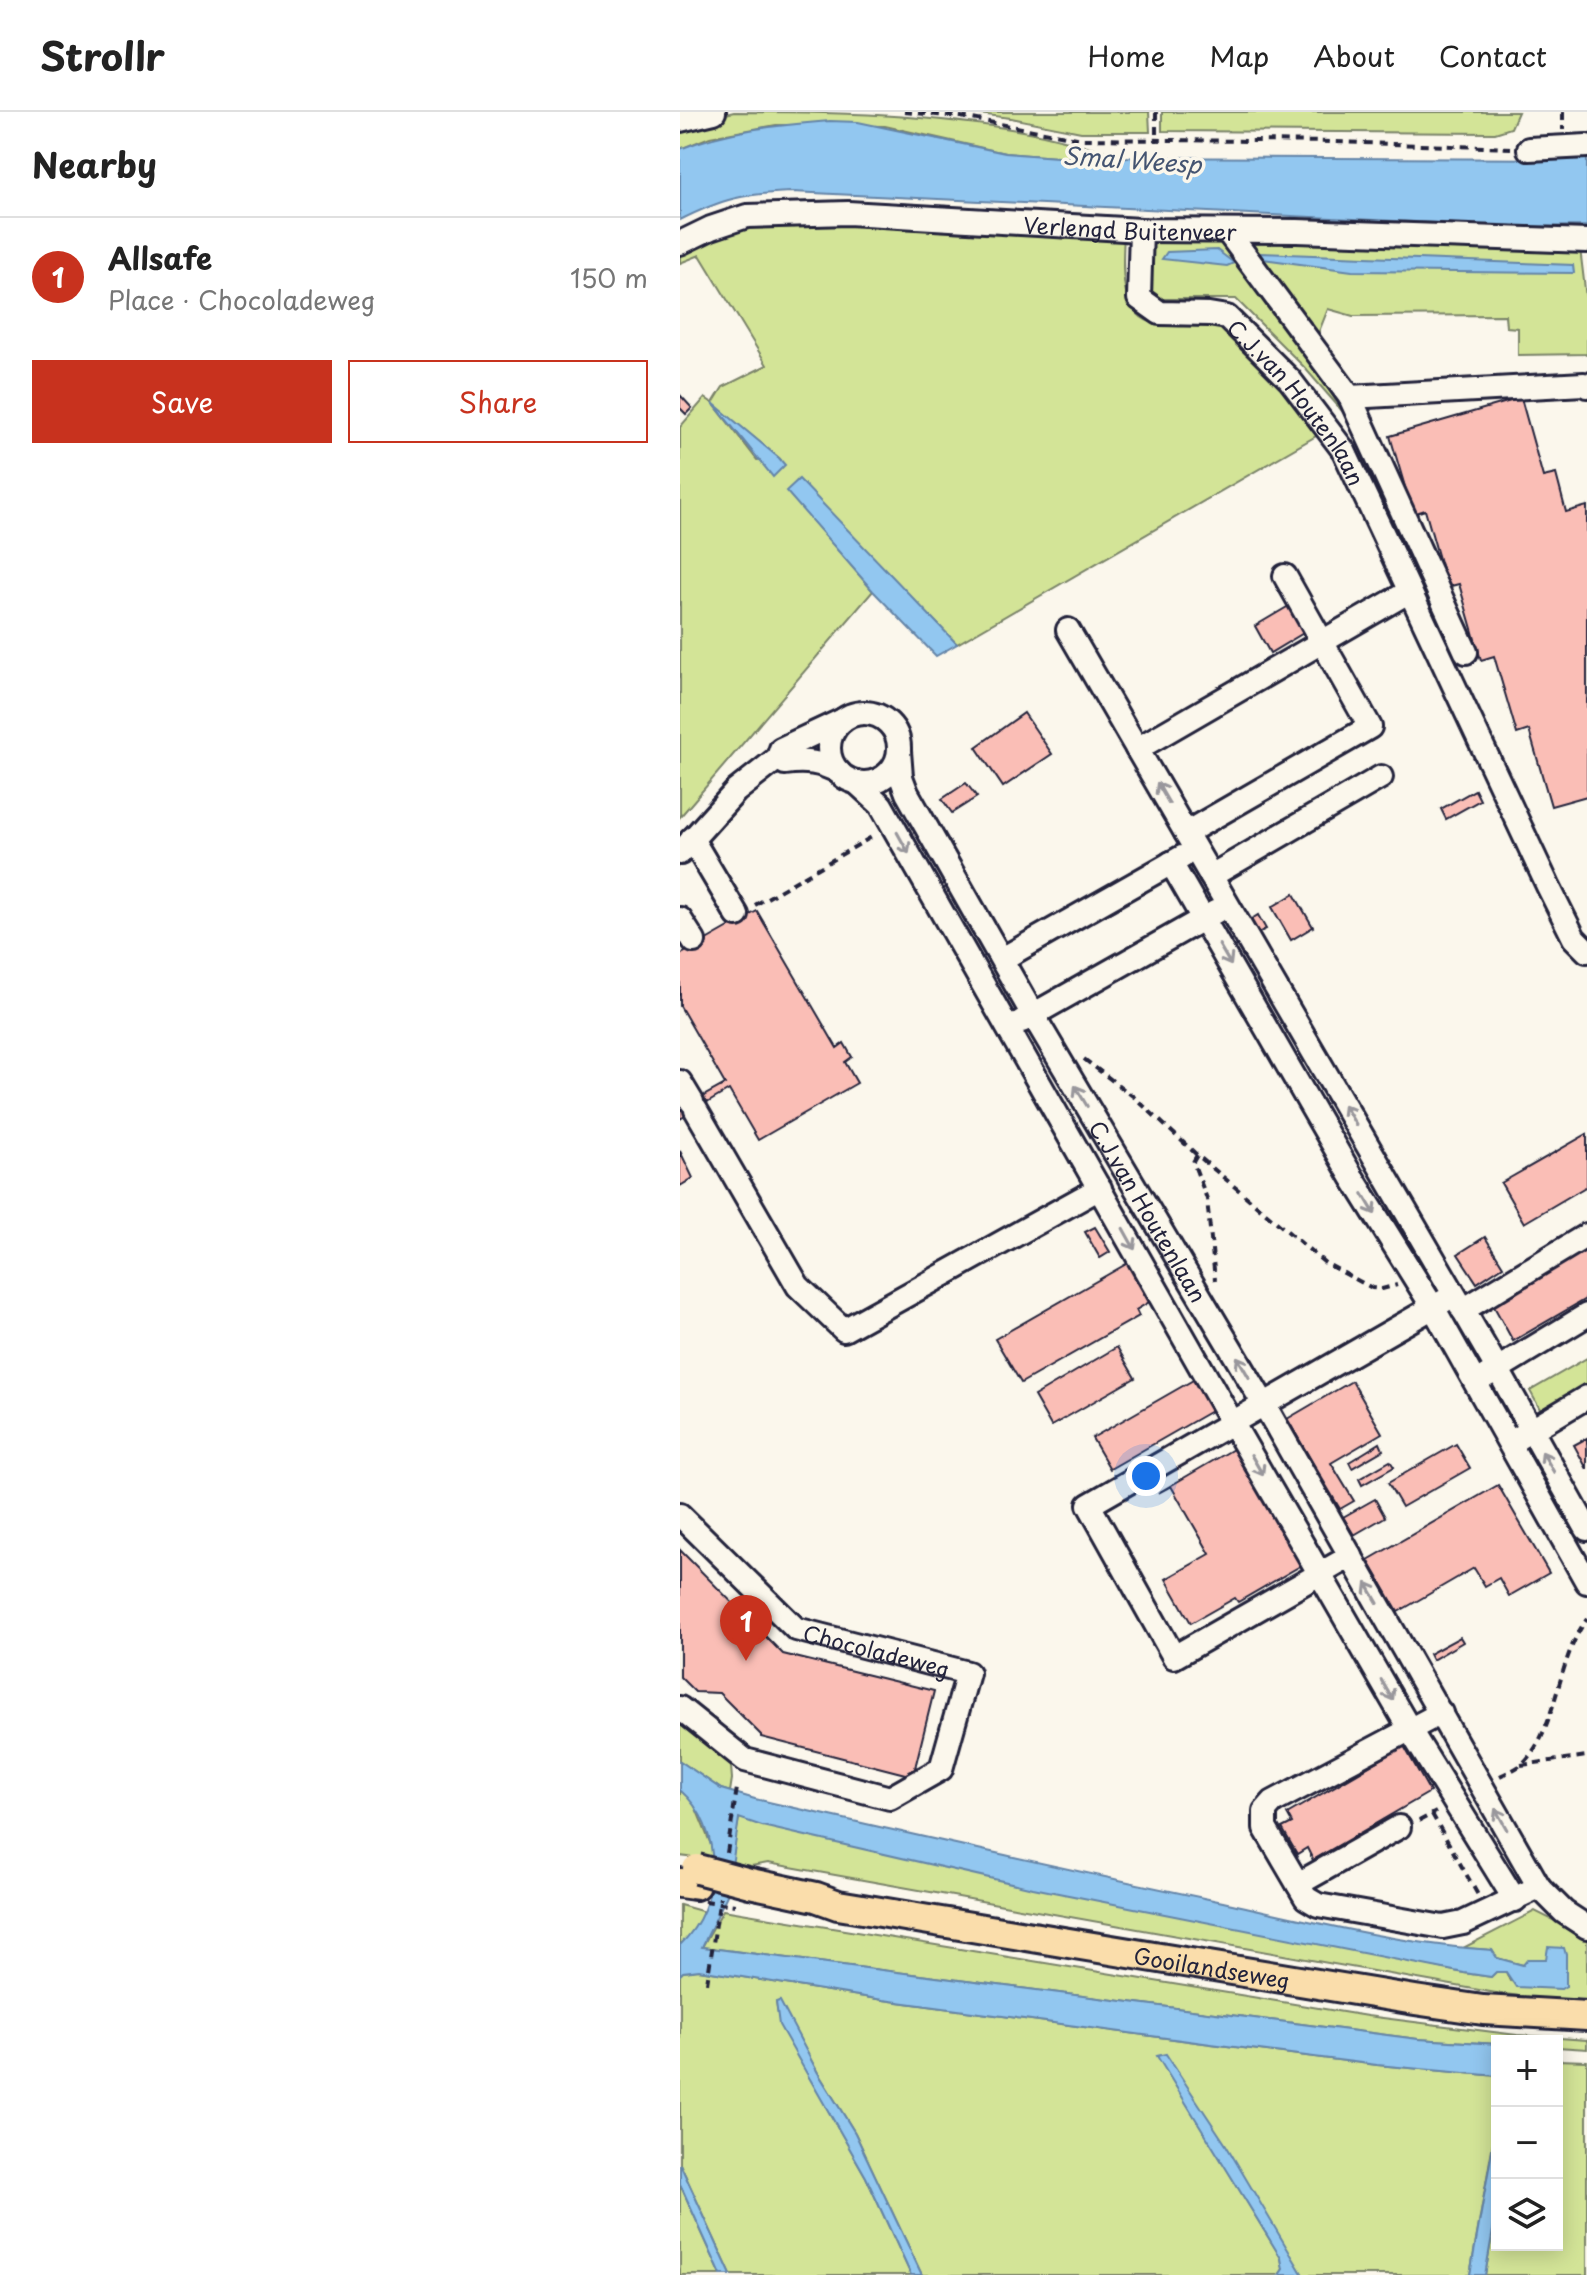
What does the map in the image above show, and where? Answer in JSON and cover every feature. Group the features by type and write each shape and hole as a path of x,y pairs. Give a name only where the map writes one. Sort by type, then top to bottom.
{"main road":[{"name":"Gooilandseweg","path":"689,1880 745,1894 816,1897 838,1905 1415,2000 1483,2010 1587,2016"}],"street":[{"path":"680,120 714,112"},
{"path":"1529,149 1587,146"},
{"name":"Verlengd Buitenveer","path":"680,243 747,216 848,213 1141,230 1587,241"},
{"name":"C.J.van Houtenlaan","path":"1141,230 1139,298 1160,313 1227,317 1290,380 1344,451 1548,886 1574,938 1587,951"},
{"path":"1227,231 1350,397 1466,652"},
{"path":"1350,397 1587,386"},
{"path":"1002,959 1171,863 1191,841 1370,727 1285,576"},
{"path":"1137,749 1410,591"},
{"path":"1068,630 1497,1368 1587,1529"},
{"path":"737,915 686,846 736,791 778,758 781,749 844,719 862,713 882,717 895,732 899,751 897,761 885,776 876,781 847,777 830,754 832,735 844,719"},
{"name":"C.J.van Houtenlaan","path":"899,751 901,777 907,793 1033,1015 1265,1406 1539,1887 1564,1912 1587,1927"},
{"name":"C.J.van Houtenlaan","path":"778,758 785,763 817,763 847,777 881,805 1410,1730 1515,1900"},
{"path":"1211,876 1381,777"},
{"path":"1171,863 1352,1177 1434,1309 1587,1582"},
{"path":"1007,1029 1228,905"},
{"path":"680,919 694,941"},
{"path":"1304,1090 1327,1076"},
{"name":"C.J.van Houtenlaan","path":"680,1082 798,1286 844,1330 1100,1188"},
{"path":"1352,1177 1377,1162"},
{"path":"1396,1249 1420,1235"},
{"path":"1351,1556 1174,1657 1089,1505 1434,1309 1458,1302 1587,1235"},
{"path":"1476,1384 1497,1368 1587,1315"},
{"path":"1509,1443 1587,1397"},
{"name":"Chocoladeweg","path":"680,1515 796,1629 968,1673 941,1769 890,1798 745,1760 680,1708"},
{"path":"1441,1713 1269,1806 1263,1816 1265,1828 1306,1898 1318,1905 1443,1927 1487,1912 1539,1887"},
{"path":"1298,1884 1399,1827"}],"path":[{"path":"904,112 961,117 1082,139 1334,142 1529,149"},
{"path":"1156,112 1156,142"},
{"path":"1197,1155 1193,1162 1207,1199 1217,1286"},
{"path":"1521,1765 1536,1745 1561,1673 1579,1630 1587,1619"},
{"path":"1482,1786 1521,1765 1587,1756"},
{"path":"1399,1827 1401,1830 1455,1802"},
{"path":"1432,1814 1487,1912"},
{"path":"689,1880 745,1894"}],"green space":[{"path":"734,112 845,114 955,121 1041,134 1129,158 1005,153 885,126 776,125 710,137 680,149 680,125"},
{"path":"962,112 1149,112 1150,132 1081,132"},
{"path":"1162,112 1518,112 1511,128 1495,133 1162,131"},
{"path":"753,214 1124,227 1124,284 1134,310 1143,319 1157,324 1226,324 1323,432 957,644 798,480 787,491 873,591 680,817 680,427 705,398 713,403 723,387 767,365 700,255 680,263 680,238","holes":["717,407 779,458 757,460"]},
{"path":"1149,229 1217,232 1282,316 1343,412 1304,367 1236,299 1162,299 1152,292"},
{"path":"1241,233 1580,248 1587,306 1587,354 1518,355 1518,328 1506,327 1505,315 1353,316 1328,309 1318,334"},
{"path":"1587,1358 1587,1384 1541,1411 1530,1391"},
{"path":"680,1710 730,1754 730,1792 680,1761"},
{"path":"680,1790 693,1801 714,1852 713,1860 680,1856"},
{"path":"739,1818 1464,1973 1491,1977 1496,1972 1506,1972 1510,1981 1566,1986 1566,1955 1523,1965 1497,1958 1492,1950 1463,1948 1535,1911 1587,1937 1587,2004 1496,1993 768,1863 751,1866 731,1863"},
{"path":"680,1905 705,1912 680,1945"},
{"path":"723,1910 1367,2016 1517,2035 1491,2035 1491,2044 1418,2039 702,1947"},
{"path":"699,1970 883,2000 1211,2044 1491,2075 1491,2154 1470,2275 1303,2275 1158,2056 1281,2258 1283,2269 1279,2275 922,2275 855,2133 779,2001 776,2003 780,2025 866,2177 911,2275 731,2275 680,2164 680,1975"},
{"path":"1563,2038 1587,2040 1587,2049 1563,2047"},
{"path":"1563,2060 1587,2061 1587,2275 1485,2275 1491,2241 1491,2251 1563,2251"},
{"path":"680,2184 721,2275 680,2275"}],"water":[{"name":"Smal Weesp","path":"830,121 858,122 1005,153 1057,157 1587,159 1587,226 1519,227 792,192 734,198 680,220 680,149 735,133"},
{"path":"1217,250 1234,263 1227,266 1162,259 1167,252"},
{"path":"1256,255 1573,265 1574,273 1352,271 1263,259"},
{"path":"713,403 785,465 773,477"},
{"path":"799,479 957,644 936,656 873,591 786,491"},
{"path":"680,1761 721,1789 755,1799 1323,1924 1391,1938 1492,1950 1497,1958 1523,1965 1528,1959 1546,1959 1548,1947 1564,1948 1566,1986 1561,1989 1516,1987 1506,1972 1496,1972 1491,1977 1464,1973 1033,1888 762,1826 739,1818 728,1893 702,1947 1418,2039 1491,2044 1491,2075 1211,2044 883,2000 699,1970 680,1975 680,1945 704,1909 713,1867 705,1825 695,1806 680,1790"},
{"path":"780,2001 818,2073 855,2133 922,2275 911,2275 866,2177 779,2025 776,2002"},
{"path":"1166,2054 1226,2145 1303,2275 1279,2275 1283,2269 1281,2258 1157,2056"},
{"path":"1491,2157 1491,2242 1485,2275 1470,2275"},
{"path":"680,2164 731,2275 721,2275 680,2184"}],"building":[{"path":"680,395 692,408 686,414 680,408"},
{"path":"1521,398 1543,477 1556,474 1566,512 1587,506 1587,796 1551,806 1529,730 1517,734 1494,656 1481,660 1459,584 1447,587 1425,510 1413,514 1390,436"},
{"path":"1294,603 1310,629 1270,653 1255,626"},
{"path":"1024,713 1052,754 1003,787 976,747"},
{"path":"966,783 977,797 952,813 942,799"},
{"path":"1475,790 1480,800 1446,819 1441,809"},
{"path":"1294,894 1313,927 1291,940 1272,907"},
{"path":"757,911 837,1048 844,1043 852,1057 845,1062 857,1083 758,1140 729,1090 680,1119 680,1109 725,1084 680,1006 680,955"},
{"path":"1258,915 1266,929 1258,933 1250,920"},
{"path":"1587,1134 1587,1186 1524,1223 1501,1183"},
{"path":"680,1151 693,1178 680,1186"},
{"path":"1095,1227 1110,1252 1100,1258 1085,1232"},
{"path":"1485,1237 1503,1266 1477,1283 1458,1254"},
{"path":"1587,1246 1587,1298 1513,1341 1491,1301"},
{"path":"1128,1263 1151,1301 1136,1310 1139,1316 1021,1383 995,1339"},
{"path":"1117,1347 1135,1378 1051,1426 1034,1396"},
{"path":"1195,1379 1213,1410 1110,1469 1092,1438"},
{"path":"1352,1381 1382,1433 1331,1463 1354,1501 1340,1509 1287,1419"},
{"path":"1587,1438 1587,1469 1574,1445"},
{"path":"1380,1443 1383,1450 1352,1468 1349,1462"},
{"path":"1456,1444 1470,1468 1402,1507 1388,1483"},
{"path":"1235,1448 1302,1565 1238,1602 1235,1598 1191,1623 1166,1579 1210,1554 1171,1486 1158,1493"},
{"path":"1390,1461 1394,1467 1362,1485 1359,1479"},
{"path":"1498,1485 1549,1573 1509,1596 1499,1578 1485,1586 1474,1568 1398,1612 1368,1560"},
{"path":"1375,1499 1385,1517 1354,1535 1343,1517"},
{"path":"680,1550 783,1654 934,1691 913,1776 761,1737 719,1693 695,1692 680,1677"},
{"path":"1460,1637 1463,1642 1432,1660 1429,1654"},
{"path":"1404,1746 1430,1792 1313,1860 1307,1848 1297,1854 1282,1828 1292,1823 1287,1814"}],"place":[{"name":"Allsafe","path":"746,1661"}]}
